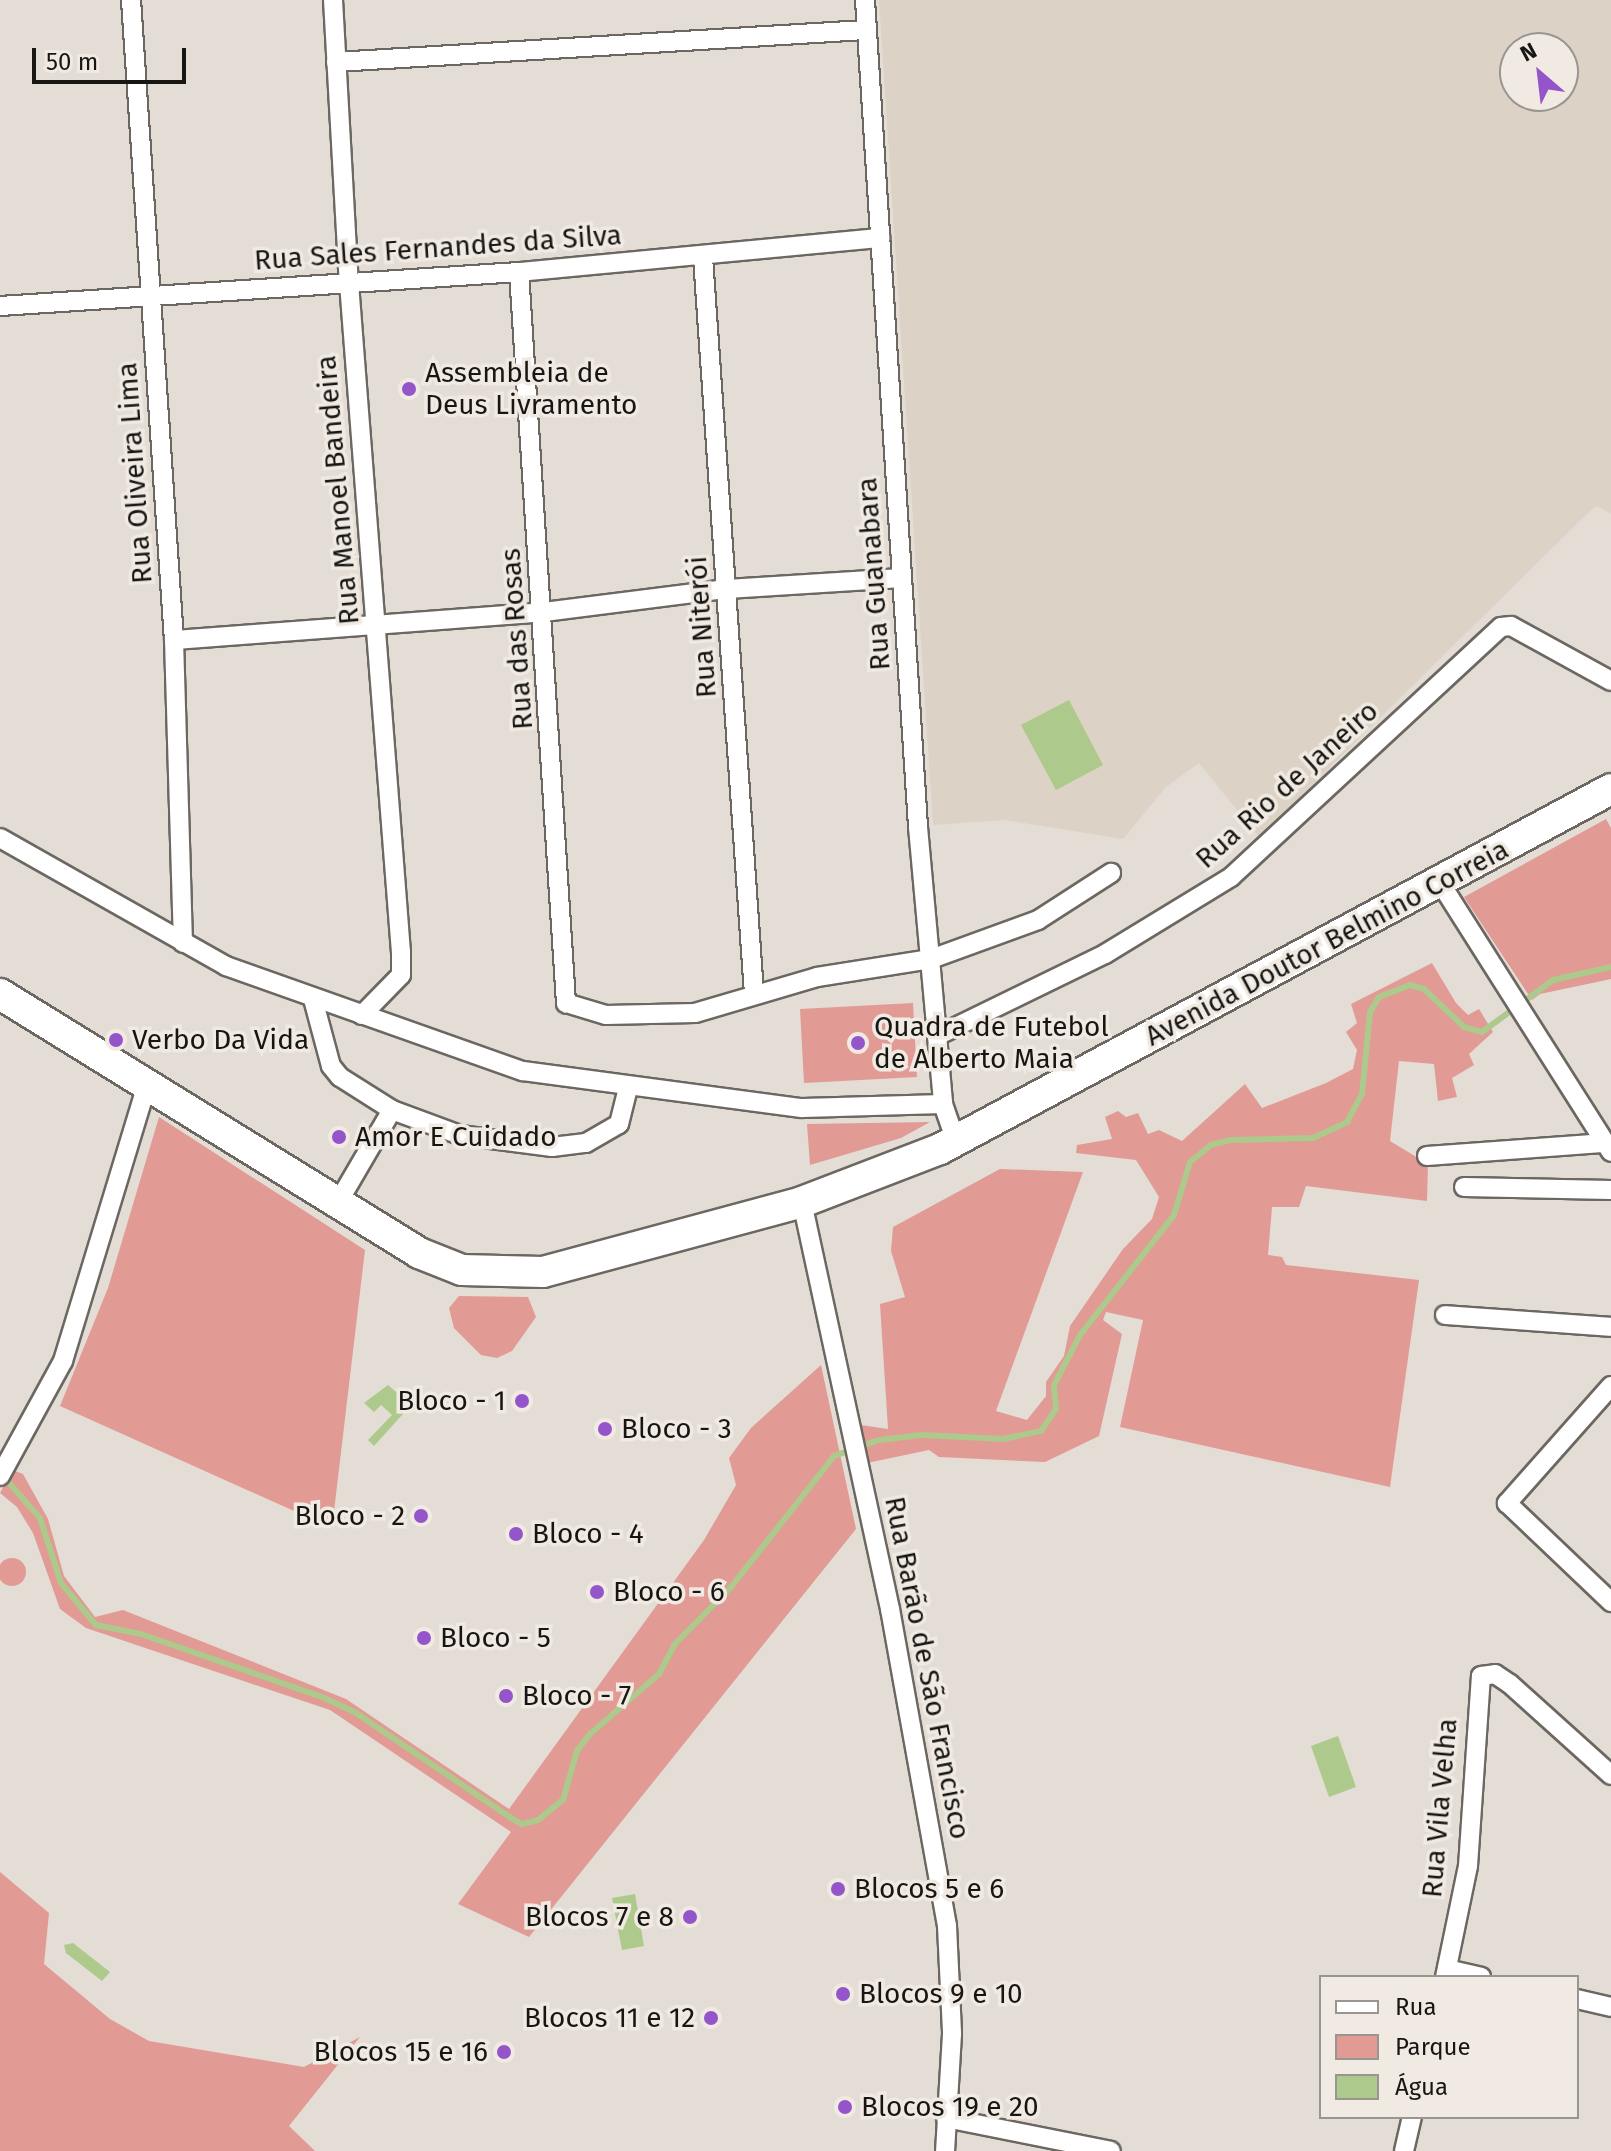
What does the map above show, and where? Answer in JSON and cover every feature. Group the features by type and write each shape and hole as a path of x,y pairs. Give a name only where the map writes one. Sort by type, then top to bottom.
{"main road":[{"name":"Avenida Doutor Belmino Correia","path":"0,994 419,1253 462,1270 491,1274 543,1272 802,1202 956,1141 1608,798"}],"street":[{"name":"Rua Oliveira Lima","path":"131,0 174,640 183,943"},
{"name":"Rua Manoel Bandeira","path":"333,0 349,283 377,622 401,975 362,1015"},
{"name":"Rua Guanabara","path":"865,0 902,578 937,1036 943,1104 956,1141"},
{"path":"336,62 866,30"},
{"name":"Rua Sales Fernandes da Silva","path":"0,306 519,272 880,238"},
{"name":"Rua Niterói","path":"703,257 754,994"},
{"name":"Rua das Rosas","path":"519,272 544,612 566,1003 606,1015 647,1016 695,1013 754,994"},
{"path":"174,640 377,622 544,612 727,589 902,578"},
{"name":"Rua Rio de Janeiro","path":"937,1036 1105,954 1231,877 1501,627 1511,626 1611,681"},
{"path":"0,838 226,966 523,1071 628,1088 802,1108 943,1104"},
{"path":"754,994 817,977 931,959 1038,920 1111,873"},
{"path":"1427,1156 1608,1147 1529,1017 1441,884"},
{"path":"313,999 331,1066 340,1077 392,1110 460,1135 552,1147 586,1143 619,1124 628,1088"},
{"path":"5,1468 63,1361 147,1085"},
{"path":"337,1204 392,1110"},
{"path":"1464,1187 1611,1190"},
{"name":"Rua Barão de São Francisco","path":"802,1202 859,1467 947,1926 952,2034 945,2151"},
{"path":"1445,1315 1611,1327"},
{"path":"1608,1398 1501,1498 1611,1602"},
{"name":"Rua Vila Velha","path":"1446,1973 1468,1866 1478,1686 1488,1672 1510,1684 1611,1775"},
{"path":"1579,1999 1611,2007"},
{"path":"946,2118 1111,2151"},
{"path":"1404,2151 1412,2119"}],"shaded area":[{"path":"879,0 1611,0 1611,514 1597,506 1591,510 1259,837 1199,763 1166,787 1123,839 1005,820 933,825"}],"green space":[{"path":"1606,819 1611,828 1611,979 1540,994 1532,1000 1464,897"},
{"path":"1432,963 1456,1003 1468,1015 1479,1009 1493,1032 1469,1054 1474,1065 1452,1078 1457,1097 1438,1101 1434,1064 1399,1061 1390,1141 1428,1164 1427,1201 1306,1186 1299,1207 1272,1207 1268,1255 1282,1257 1286,1265 1419,1280 1390,1487 1120,1427 1143,1320 1106,1312 1103,1320 1122,1334 1099,1436 1045,1462 939,1457 929,1450 867,1463 861,1425 888,1429 880,1304 905,1297 891,1251 893,1227 1000,1169 1083,1172 996,1411 1027,1420 1046,1396 1046,1382 1064,1356 1070,1326 1123,1249 1152,1219 1159,1197 1136,1160 1076,1153 1077,1145 1112,1139 1105,1117 1118,1111 1126,1117 1138,1113 1148,1134 1159,1130 1182,1141 1245,1084 1262,1108 1326,1083 1353,1069 1357,1050 1346,1032 1357,1023 1351,1004"},
{"name":"Quadra de Futebol de Alberto Maia","path":"913,1003 917,1077 804,1083 800,1009"},
{"path":"159,1117 365,1250 332,1528 60,1406 108,1288"},
{"path":"930,1122 901,1138 810,1165 807,1124"},
{"path":"459,1296 528,1297 536,1317 512,1351 497,1358 481,1355 454,1328 449,1308"},
{"path":"821,1365 856,1529 529,1937 458,1904 511,1832 330,1710 86,1628 60,1609 33,1533 17,1507 0,1493 12,1470 23,1474 48,1519 64,1576 95,1617 123,1610 346,1699 509,1809 704,1540 736,1485 729,1458 751,1428"},
{"path":"7,1559 17,1559 25,1567 25,1577 17,1585 7,1585 -1,1577 -1,1567"},
{"path":"0,1872 49,1913 44,1964 110,2019 149,2041 304,2067 360,2037 289,2126 315,2151 0,2151"}],"water":[{"path":"1069,700 1103,765 1056,790 1021,725"},
{"path":"388,1385 411,1405 374,1446 368,1440 392,1415 381,1405 374,1412 364,1403"},
{"path":"1338,1736 1356,1787 1329,1797 1311,1746"},
{"path":"635,1894 644,1946 622,1950 612,1898"},
{"path":"73,1943 110,1972 102,1981 66,1953 64,1945"}],"waterway":[{"path":"2,1475 40,1518 61,1583 96,1625 141,1634 322,1697 356,1713 511,1818 522,1824 538,1820 563,1800 577,1751 590,1734 659,1674 675,1644 731,1587 834,1456 879,1440 922,1435 1003,1439 1041,1431 1056,1409 1054,1385 1080,1335 1174,1215 1190,1162 1211,1145 1231,1140 1313,1138 1347,1122 1362,1094 1370,1012 1379,997 1410,985 1424,989 1464,1027 1482,1032 1553,980 1611,967"}],"place":[{"name":"Assembleia de Deus Livramento","path":"409,389"},
{"name":"Verbo Da Vida","path":"116,1040"},
{"name":"Quadra de Futebol de Alberto Maia","path":"858,1043"},
{"name":"Amor E Cuidado","path":"339,1137"},
{"name":"Bloco - 1","path":"522,1401"},
{"name":"Bloco - 3","path":"605,1429"},
{"name":"Bloco - 2","path":"421,1516"},
{"name":"Bloco - 4","path":"516,1534"},
{"name":"Bloco - 6","path":"597,1592"},
{"name":"Bloco - 5","path":"424,1638"},
{"name":"Bloco - 7","path":"506,1696"},
{"name":"Blocos 5 e 6","path":"838,1889"},
{"name":"Blocos 7 e 8","path":"690,1917"},
{"name":"Blocos 9 e 10","path":"843,1994"},
{"name":"Blocos 11 e 12","path":"711,2018"},
{"name":"Blocos 15 e 16","path":"504,2052"},
{"name":"Blocos 19 e 20","path":"845,2107"}]}
